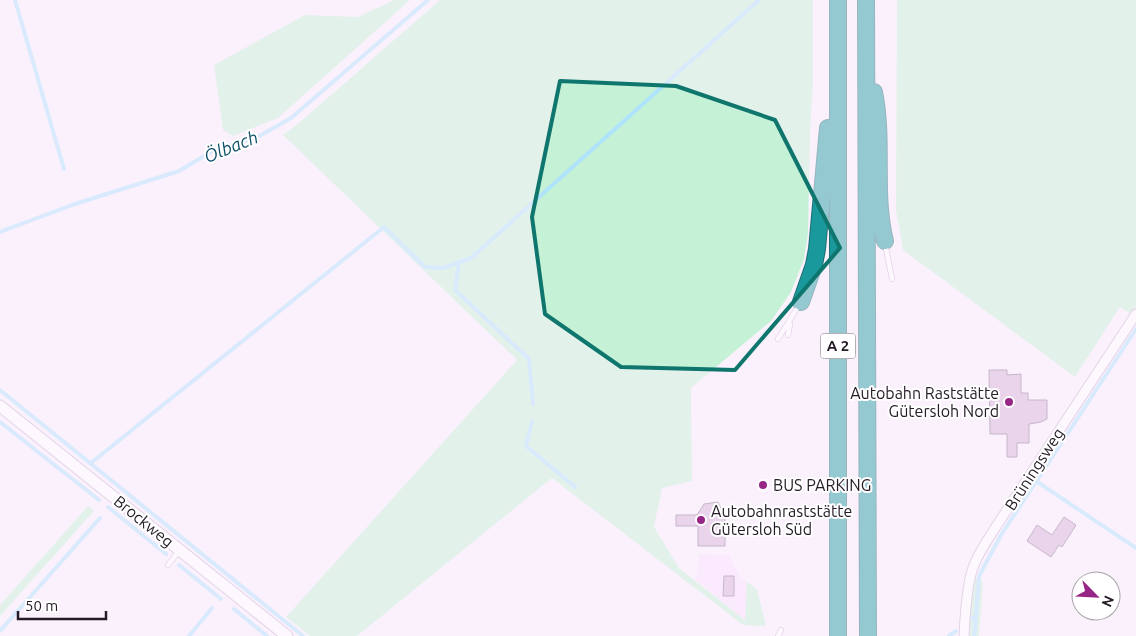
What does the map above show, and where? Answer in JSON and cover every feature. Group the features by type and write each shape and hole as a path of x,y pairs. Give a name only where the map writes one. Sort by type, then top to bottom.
{"highway":[{"name":"A 2","path":"838,0 838,636"},
{"name":"A 2","path":"866,0 868,636"},
{"path":"799,305 812,274 817,249 831,100 838,56"},
{"path":"866,56 878,113 880,213 884,241"}],"street":[{"name":"Brüningsweg","path":"964,636 966,608 972,573 980,553 996,525 1136,314"},
{"name":"Brockweg","path":"0,406 287,636"}],"lane":[{"path":"884,241 892,278"},
{"path":"788,335 788,328 799,305"},
{"path":"778,339 799,305"},
{"path":"168,565 180,550"},
{"path":"778,636 780,630"}],"highlighted area":[{"path":"560,81 676,86 775,120 840,248 735,370 621,367 545,314 532,217"}],"shaded area":[{"path":"699,554 729,555 739,576 747,582 746,621 696,580"}],"green space":[{"path":"394,0 410,0 278,118 233,136 223,130 214,65 305,15 358,17"},
{"path":"440,0 813,0 813,82 808,234 804,259 791,292 771,321 691,388 692,481 662,488 654,527 679,568 745,620 747,582 757,589 766,626 743,625 552,478 357,636 310,636 286,617 517,360 283,135"},
{"path":"897,0 1136,0 1136,306 1131,314 1120,307 1075,377 903,250 896,210"},
{"path":"88,506 94,511 0,616 0,605"},
{"path":"975,578 983,582 979,636 968,636 969,609"}],"building":[{"name":"Autobahn Raststätte Gütersloh Nord","path":"989,370 1007,370 1007,375 1021,374 1021,393 1028,393 1028,400 1047,400 1047,419 1029,424 1029,443 1017,443 1017,457 1007,457 1007,434 990,434"},
{"name":"Autobahnraststätte Gütersloh Süd","path":"718,502 725,515 725,546 698,546 698,526 676,526 676,515 697,515 704,504"},
{"path":"1064,517 1076,525 1062,547 1059,545 1051,557 1027,541 1037,525 1052,535"},
{"path":"724,576 734,576 734,596 723,596"}],"waterway":[{"path":"15,0 64,169"},
{"name":"Ölbach","path":"0,232 75,204 179,171 216,149 256,138 291,118 428,0"},
{"path":"91,463 384,227 425,267 443,268 471,258 759,0"},
{"path":"459,262 455,290 529,359 533,404"},
{"path":"972,618 976,616 979,576 1001,535 1136,329"},
{"path":"0,390 303,636"},
{"path":"532,421 526,446 575,487"},
{"path":"0,422 99,500"},
{"path":"1036,481 1136,548"},
{"path":"108,507 166,554"},
{"path":"0,631 100,518"},
{"path":"179,565 221,599"},
{"path":"189,636 212,608"},
{"path":"234,609 267,636"},
{"path":"974,636 976,616"},
{"path":"949,636 956,631"}],"place":[{"name":"Autobahn Raststätte Gütersloh Nord","path":"1009,402"},
{"name":"BUS PARKING","path":"763,485"},
{"name":"Autobahnraststätte Gütersloh Süd","path":"701,520"}]}
